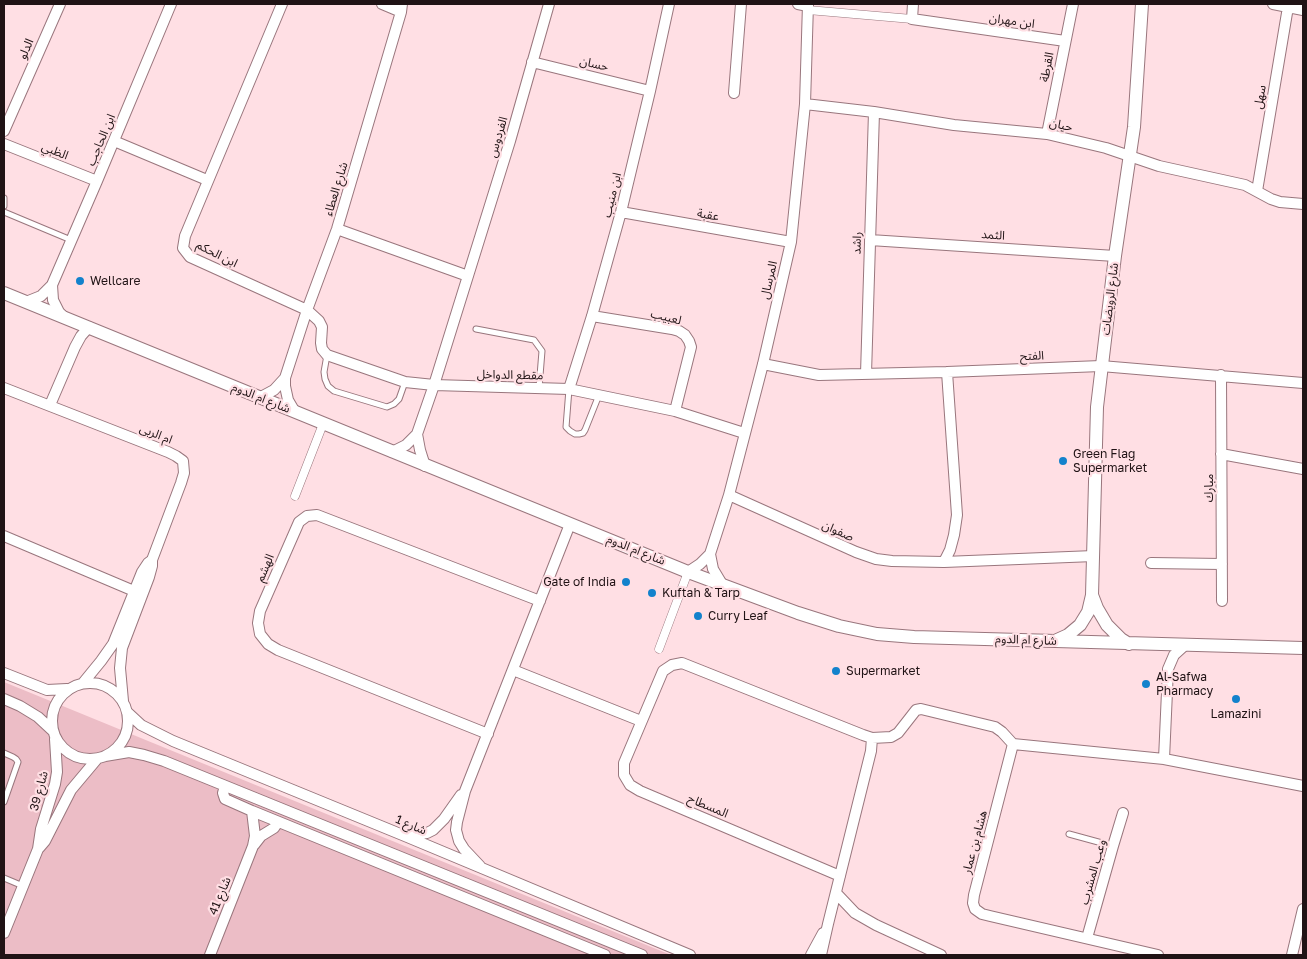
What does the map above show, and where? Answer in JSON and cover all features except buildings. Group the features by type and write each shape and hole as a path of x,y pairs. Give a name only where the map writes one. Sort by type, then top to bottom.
{"street":[{"name":"الدلو","path":"4,132 60,4"},
{"name":"ابن الحاجب","path":"26,302 41,296 52,285 171,4"},
{"name":"ابن الحكم","path":"282,4 207,180 185,236 183,248 190,257 307,310"},
{"path":"382,4 402,8"},
{"name":"الفردوس","path":"417,434 510,141 549,4"},
{"name":"ابن منيب","path":"569,389 621,212 669,4"},
{"path":"734,93 741,4"},
{"path":"805,6 912,19 913,4"},
{"name":"القرطة","path":"1047,134 1073,4"},
{"name":"شارع الرويضات","path":"1055,641 1068,635 1080,625 1088,612 1092,595 1096,428 1101,366 1115,256 1131,157 1142,4"},
{"path":"1273,4 1303,10"},
{"name":"المرسال","path":"710,554 729,495 763,364 791,242 805,104 805,6"},
{"name":"سهل","path":"1257,191 1288,7"},
{"name":"شارع العطاء","path":"295,412 288,400 285,378 336,229 402,8"},
{"name":"ابن مهران","path":"912,19 1065,41"},
{"name":"حسان","path":"532,62 650,90"},
{"name":"حيان","path":"805,104 874,112 954,125 1047,134 1106,148 1158,166 1245,184 1276,200 1303,204"},
{"name":"راشد","path":"866,374 874,112"},
{"path":"114,141 207,180"},
{"name":"الظبي","path":"4,144 97,181"},
{"name":"عقبة","path":"621,212 791,242"},
{"path":"336,229 468,276"},
{"name":"الثمد","path":"870,240 1115,256"},
{"path":"52,285 53,300 64,317"},
{"name":"شارع ام الدوم","path":"4,293 688,572 838,626 877,634 914,638 1303,648"},
{"path":"307,310 319,321 322,327 322,349 327,355"},
{"name":"لعبيب","path":"592,316 672,328 685,335 691,347 675,412"},
{"path":"50,405 75,347 89,327"},
{"name":"مقطع الدواخل","path":"327,355 405,382 434,385 569,389 675,412 744,434"},
{"name":"الفتح","path":"763,364 819,374 947,372 1101,366 1303,383"},
{"path":"944,562 954,535 957,515 947,372"},
{"name":"مبارك","path":"1220,375 1222,601"},
{"path":"259,398 274,390 285,378"},
{"name":"ام الربى","path":"4,388 168,452 182,461 184,473 181,483 152,560 151,572 122,648 120,668 123,701"},
{"path":"295,496 323,424"},
{"path":"392,452 406,445 417,434"},
{"path":"417,434 426,466"},
{"path":"1222,454 1303,468"},
{"name":"صفوان","path":"729,495 856,552 892,561 944,562 1094,556"},
{"name":"الهشم","path":"488,734 278,650 268,644 260,634 258,622 260,611 299,522 307,516 317,515 540,602"},
{"path":"482,869 464,849 459,840 456,830 457,822 465,791 570,524"},
{"path":"4,536 134,591"},
{"path":"659,649 688,572 710,554"},
{"path":"710,554 713,569 722,584"},
{"name":"ام الربى","path":"83,683 101,662 112,644 144,568 152,560"},
{"path":"1151,563 1222,564"},
{"name":"شارع الرويضات","path":"1092,595 1096,608 1107,625 1121,639 1130,644"},
{"path":"1164,759 1168,669 1174,655 1185,645"},
{"name":"المسطاح","path":"840,876 640,791 630,785 624,775 624,763 663,671 672,665 682,663 872,738"},
{"path":"513,670 641,721"},
{"path":"4,673 47,690 67,689 83,683 98,683 112,689 123,701 127,712 128,725 124,738 116,749 101,758"},
{"path":"54,734 52,715 57,701 67,689"},
{"path":"4,699 38,717 54,734 66,751 80,758 101,758 128,752 144,754 642,955"},
{"path":"822,955 872,738 891,737 898,732 916,710 922,709 995,727 1013,744 1164,759 1303,786"},
{"name":"شارع 1","path":"127,712 141,725 155,733 690,955"},
{"name":"شارع 39","path":"5,928 38,849 41,828 56,778 57,761 54,734"},
{"name":"هشام بن عمار","path":"1013,744 974,895 973,903 975,909 982,914 1158,955"},
{"name":"شارع 39","path":"38,849 45,842 71,790 101,758"},
{"path":"225,786 223,793 225,799 605,955"},
{"path":"405,836 427,833 433,830 444,819 465,791"},
{"name":"شارع 41","path":"210,955 253,846 255,836 252,811"},
{"name":"وعب المشرب","path":"1087,938 1123,813"},
{"name":"شارع 41","path":"253,846 261,836 274,828 278,822"},
{"path":"836,894 855,913 876,926 941,955"},
{"path":"1292,955 1303,909"},
{"path":"811,955 828,924"}],"lane":[{"path":"4,198 4,206"},
{"path":"4,212 72,240"},
{"path":"476,329 534,340 542,351 538,388"},
{"path":"327,355 324,372 325,379 328,386 334,391 387,407 399,399 405,382"},
{"path":"569,389 566,426 575,434 583,433 585,430 600,395"},
{"path":"4,753 13,757 18,762 4,802"},
{"path":"1069,834 1113,846"},
{"path":"4,878 23,886"}],"shaded area":[{"path":"4,682 671,955 4,955"}],"place":[{"name":"Wellcare","path":"80,281"},
{"name":"Green Flag Supermarket","path":"1063,461"},
{"name":"Gate of India","path":"626,582"},
{"name":"Kuftah & Tarp","path":"652,593"},
{"name":"Curry Leaf","path":"698,616"},
{"name":"Supermarket","path":"836,671"},
{"name":"Al-Safwa Pharmacy","path":"1146,684"},
{"name":"Lamazini","path":"1236,699"}]}
